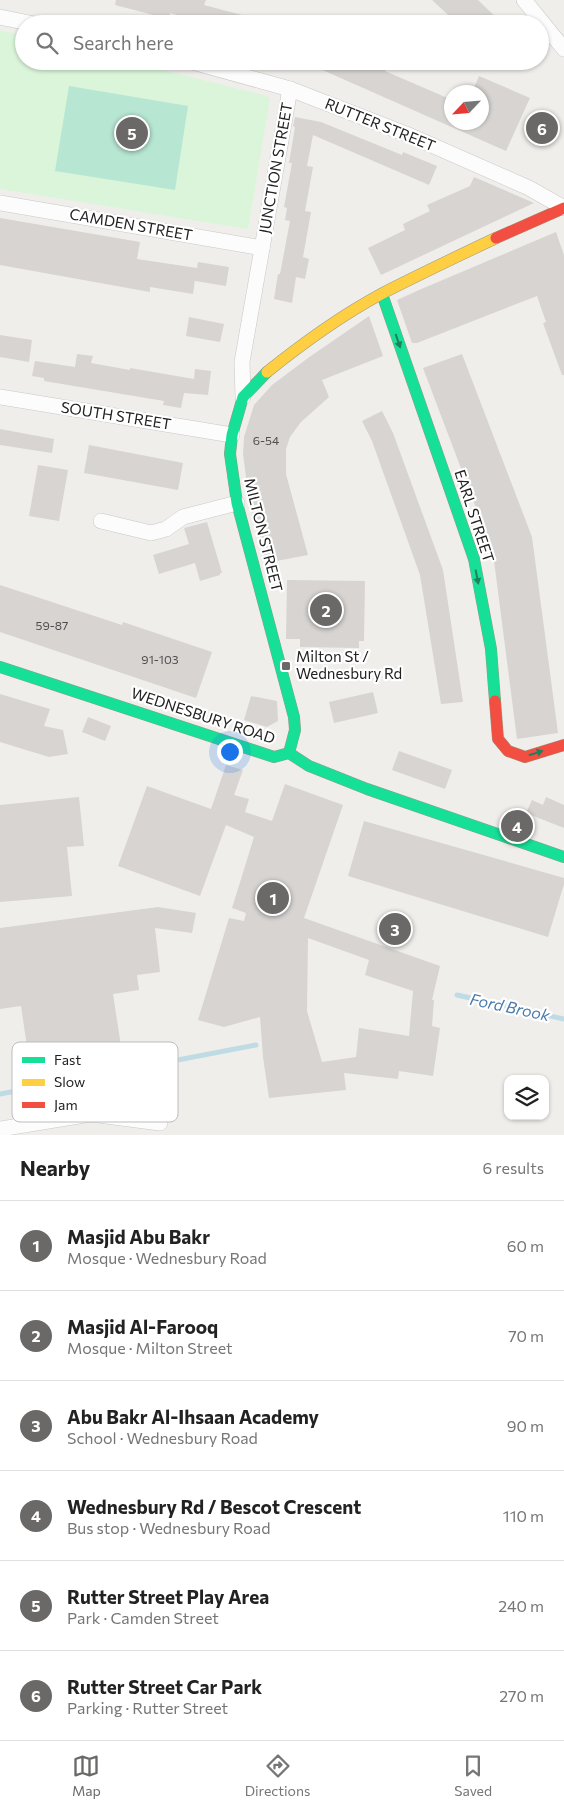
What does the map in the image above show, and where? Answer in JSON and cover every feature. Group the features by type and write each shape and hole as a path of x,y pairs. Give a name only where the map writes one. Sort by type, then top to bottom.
{"street":[{"path":"524,0 536,15"},
{"path":"0,17 15,20"},
{"path":"549,31 564,49"},
{"name":"RUTTER STREET","path":"221,70 290,89 411,136 530,188 564,209"},
{"name":"JUNCTION STREET","path":"243,397 242,362 290,89"},
{"name":"CAMDEN STREET","path":"0,203 262,248"},
{"name":"MILTON STREET","path":"289,753 295,730 294,718 237,503 232,475 230,454 232,435 243,397 266,373 294,350 341,318 382,294 501,235 564,209"},
{"name":"EARL STREET","path":"382,294 474,559 491,649 498,739 508,751 526,756 564,745"},
{"name":"SOUTH STREET","path":"0,397 232,435"},
{"path":"101,521 151,533 166,529 183,517 237,503"},
{"name":"WEDNESBURY ROAD","path":"0,666 274,757 289,753 309,766 366,790 564,857"},
{"path":"0,1129 42,1122"},
{"path":"152,1122 160,1123"}],"green space":[{"path":"0,30 15,34 15,70 163,70 267,96 270,99 248,229 0,189"},
{"path":"69,86 188,106 175,190 55,171"}],"building":[{"path":"116,0 206,0 204,5 242,15 178,15 170,13 170,15 154,15 115,5"},
{"path":"432,0 478,0 494,15 448,15"},
{"path":"322,70 385,71 444,97 444,124"},
{"path":"479,76 530,98 506,151 458,130 489,130 489,85 475,85"},
{"path":"295,117 321,122 402,155 403,152 437,166 429,185 313,135 307,166 313,167 305,211 311,212 303,257 309,259 305,279 296,277 292,303 274,299 290,221 285,220 287,208 284,207 292,163 289,163"},
{"path":"474,177 534,203 381,275 368,248 405,230 403,224 430,211 427,205 470,186"},
{"path":"0,218 140,242 137,259 197,268 198,262 229,267 226,286 195,281 196,272 193,294 150,287 150,292 0,265"},
{"path":"556,232 564,255 564,375 562,375 543,323 546,322 537,296 417,343 412,343 397,300"},
{"path":"369,316 383,356 322,380 329,397 301,422 290,437 286,449 286,474 308,555 266,563 249,500 243,454 244,437 254,405 272,385"},
{"path":"189,317 224,324 220,342 186,336"},
{"path":"0,335 32,340 29,362 0,357"},
{"path":"77,354 93,356 91,363 194,379 195,369 211,371 208,395 184,393 181,408 163,405 164,401 44,381 44,378 32,376 35,361 75,367"},
{"path":"462,354 532,537 558,733 517,739 493,553 423,368"},
{"path":"382,411 393,433 443,570 463,702 441,704 420,575 372,441 362,421"},
{"path":"0,429 54,439 52,453 0,445"},
{"path":"89,445 183,463 178,490 84,473"},
{"path":"38,465 68,470 59,521 29,516"},
{"path":"207,522 222,573 200,581 195,563 159,574 153,555 189,544 184,528"},
{"path":"287,580 365,581 364,641 359,641 359,648 300,647 300,639 286,639"},
{"path":"0,585 122,625 123,622 212,652 196,698 0,632"},
{"path":"373,692 378,713 334,723 329,702"},
{"path":"0,694 50,709 44,726 63,730 68,754 49,757 0,742"},
{"path":"251,696 277,701 278,721 267,727 244,720"},
{"path":"88,717 111,726 105,741 82,732"},
{"path":"399,751 452,770 445,789 392,770"},
{"path":"226,765 243,770 234,795 249,799 245,812 272,821 285,784 343,805 304,918 440,966 432,1000 434,1000 432,1026 440,1028 433,1076 399,1071 398,1079 344,1073 346,1090 269,1098 260,1017 224,1027 198,1020 229,918 244,921 246,913 232,908 254,837 226,825 200,896 118,866 147,786 211,809","holes":["308,938 369,960 365,975 413,991 409,1036 359,1028 356,1057 322,1062 307,1011"]},
{"path":"79,797 84,846 67,847 72,896 0,902 0,805"},
{"path":"546,797 564,805 564,828 526,813 532,800 543,805"},
{"path":"364,821 564,878 564,884 548,937 348,876"},
{"path":"158,907 196,913 192,933 155,928 160,972 137,975 139,990 113,994 120,1042 26,1042 21,1006 0,1009 0,928"}],"waterway":[{"name":"Ford Brook","path":"457,995 564,1019"},
{"name":"Ford Brook","path":"178,1060 256,1045"},
{"name":"Ford Brook","path":"0,1094 12,1092"}],"traffic: fast":[{"path":"382,294 474,559 491,649 495,701"},
{"path":"267,372 243,397 232,435 230,454 237,503 294,717 295,730 289,753"},
{"path":"0,667 274,757 289,753 309,766 367,789 564,857"}],"traffic: slow":[{"path":"267,372 323,330 383,293 496,238"}],"traffic: jam":[{"path":"496,238 564,208"},
{"path":"495,701 498,739 508,751 525,757 564,745"}],"place":[{"name":"Rutter Street Car Park","path":"542,128"},
{"name":"Rutter Street Play Area","path":"132,133"},
{"name":"Masjid Al-Farooq","path":"326,610"},
{"name":"Milton St / Wednesbury Rd","path":"286,666"},
{"name":"Wednesbury Rd / Bescot Crescent","path":"517,826"},
{"name":"Masjid Abu Bakr","path":"273,898"},
{"name":"Abu Bakr Al-Ihsaan Academy","path":"395,929"}]}
